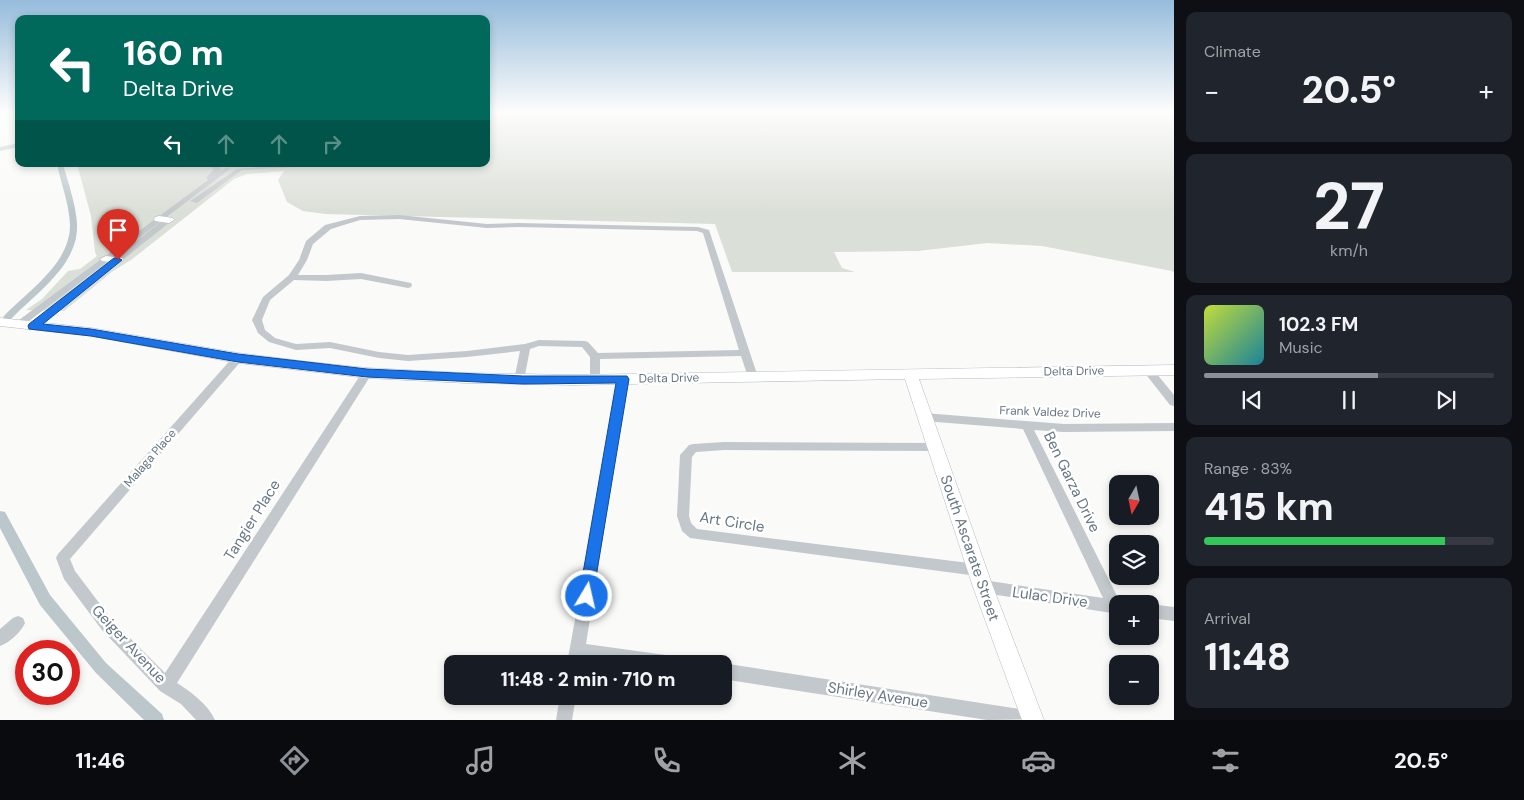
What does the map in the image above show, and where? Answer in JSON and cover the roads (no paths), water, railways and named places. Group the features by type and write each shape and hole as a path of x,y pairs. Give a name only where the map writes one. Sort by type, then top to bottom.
{"main road":[{"name":"Delta Drive","path":"0,322 10,322 18,326"},
{"name":"Delta Drive","path":"0,330 18,326 33,326 91,332 238,358 367,373 519,380 1174,370"},
{"name":"South Ascarate Street","path":"910,374 980,579 1033,719"}],"street":[{"path":"164,220 218,170 213,167"},
{"path":"201,187 227,169 244,167"},
{"path":"33,326 112,260 164,220 200,196 227,169 241,170 250,167"},
{"path":"595,380 595,356 586,344 538,342 526,347 438,358 408,358 379,355 330,345 296,347 272,340 261,331 256,320 266,299 292,276 303,260 309,243 328,227 360,218 399,218 487,226 698,229 706,232 753,377"},
{"path":"18,326 112,260"},
{"path":"292,276 326,278 361,276 408,285"},
{"path":"519,380 526,347"},
{"path":"595,356 745,353"},
{"name":"Malaga Place","path":"63,558 238,358"},
{"path":"1148,370 1174,402"},
{"name":"Tangier Place","path":"166,685 367,373"},
{"path":"576,655 623,379"},
{"name":"Frank Valdez Drive","path":"924,417 1064,428 1174,427"},
{"name":"Ben Garza Drive","path":"1027,426 1110,595"},
{"name":"Art Circle","path":"935,448 724,446 693,448 686,455 684,523 695,534 980,579"},
{"name":"Geiger Avenue","path":"63,558 69,575 94,610 166,685 186,698 207,720"},
{"name":"Lulac Drive","path":"980,579 1109,606"},
{"path":"1159,612 1174,614"},
{"path":"0,639 18,623"},
{"name":"Shirley Avenue","path":"732,673 1033,719"},
{"path":"564,720 566,705"}],"waterway":[{"path":"0,149 15,146"},
{"path":"8,317 47,279 64,257 70,245 73,232 73,217 61,167"},
{"path":"0,516 45,600 101,668 156,720"}]}
